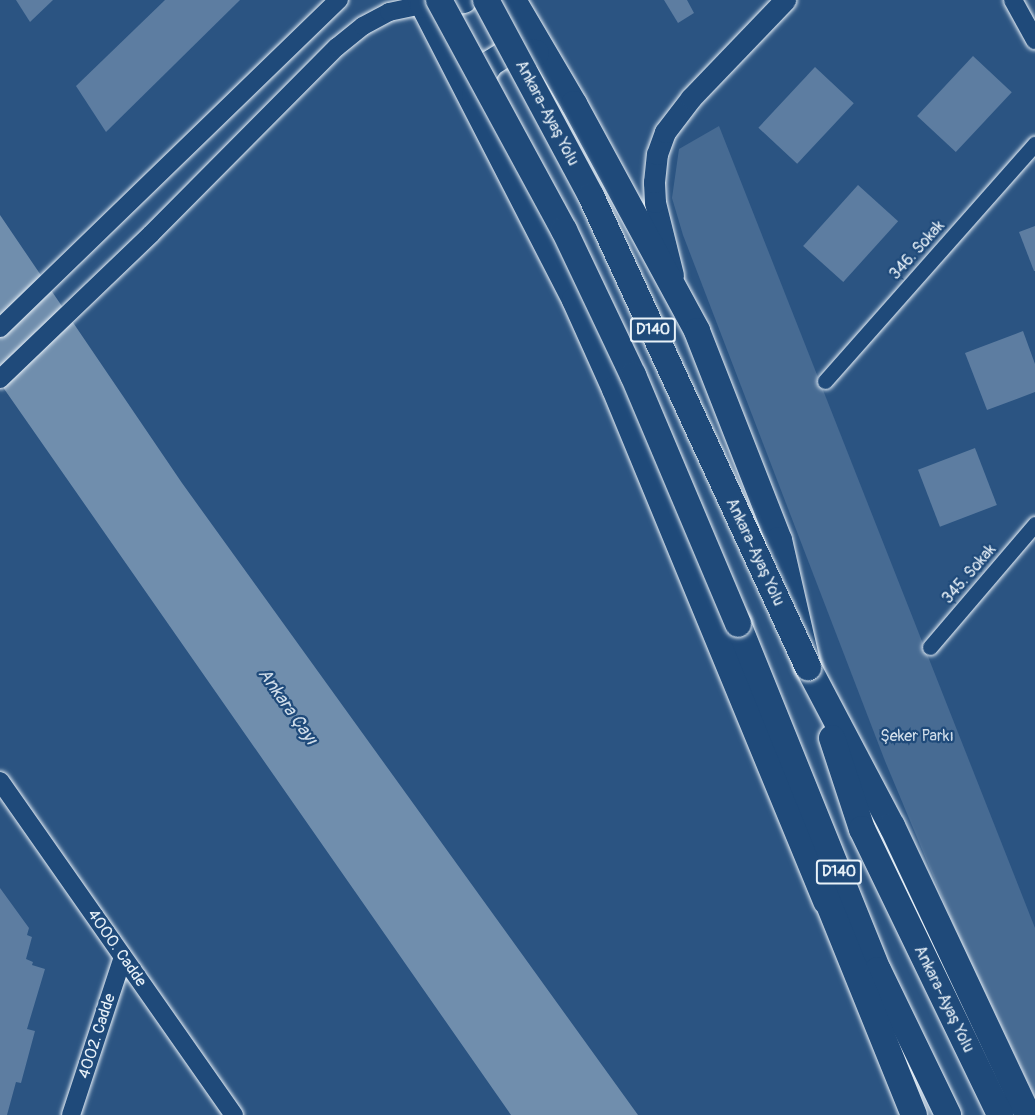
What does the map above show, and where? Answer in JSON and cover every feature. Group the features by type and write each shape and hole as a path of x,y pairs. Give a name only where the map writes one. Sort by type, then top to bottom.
{"highway":[{"path":"464,0 428,2 475,105 575,300 615,389 914,1115"},
{"name":"Ankara-Ayaş Yolu","path":"486,0 591,196 808,667 862,829 1000,1115"},
{"path":"513,0 548,57 697,331 779,540 808,667 892,826 1028,1115"},
{"name":"D140","path":"428,2 564,230 633,375 773,708 878,970 948,1115"},
{"path":"475,105 478,82 491,63 497,59 518,51 533,52 548,57"},
{"path":"773,708 826,901"}],"main road":[{"path":"679,296 656,202 657,154 666,132 691,98 785,0"}],"street":[{"path":"0,328 339,0"},
{"path":"1013,0 1035,40"},
{"path":"0,379 75,308 337,47 363,26 389,12 428,2"},
{"name":"346. Sokak","path":"825,381 1035,144"},
{"name":"345. Sokak","path":"930,647 1035,524"},
{"name":"4000. Cadde","path":"0,781 234,1115"},
{"name":"4002. Cadde","path":"71,1115 123,957"}],"green space":[{"name":"Şeker Parkı","path":"719,126 1035,928 1035,1097 960,940 885,761 683,235 672,198 679,149"}],"water":[{"name":"Ankara Çayı","path":"0,215 182,483 638,1115 511,1115 0,383"}],"building":[{"path":"16,0 53,0 30,22"},
{"path":"165,0 240,0 106,132 76,86"},
{"path":"664,0 687,0 694,13 678,23"},
{"path":"973,56 1012,92 956,152 917,116"},
{"path":"815,67 854,103 797,164 758,128"},
{"path":"858,185 898,221 843,282 803,246"},
{"path":"1035,226 1035,271 1034,271 1019,232"},
{"path":"1023,331 1035,364 1035,392 987,410 965,353"},
{"path":"975,448 997,505 940,527 918,470"},
{"path":"0,888 29,928 27,935 32,937 26,959 33,962 32,965 45,969 27,1029 35,1031 21,1083 16,1082 7,1115 0,1115"}]}
